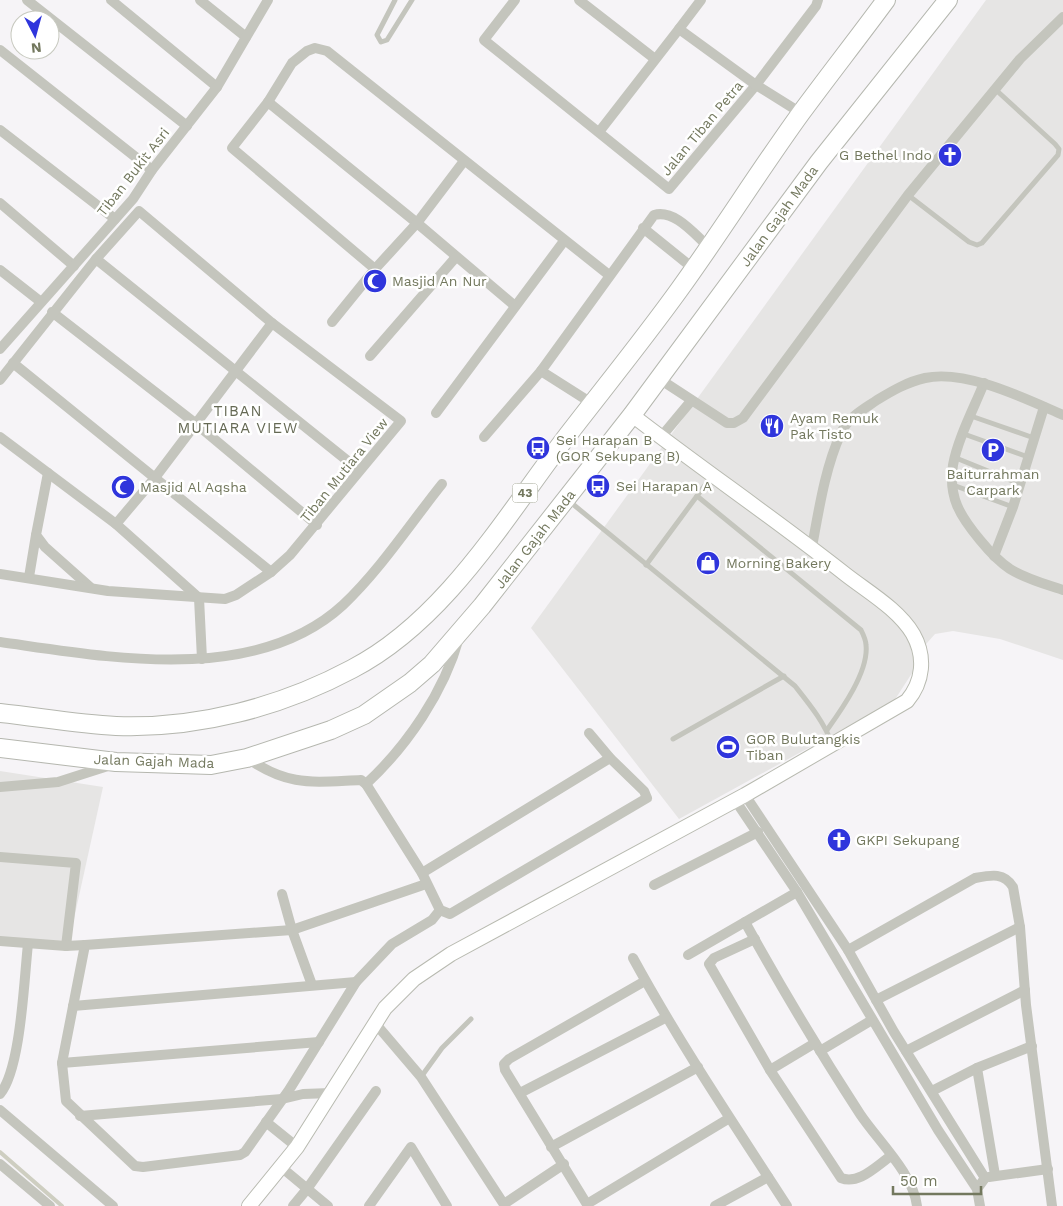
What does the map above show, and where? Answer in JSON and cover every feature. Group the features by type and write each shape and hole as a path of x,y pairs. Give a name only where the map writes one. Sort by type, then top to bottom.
{"highway":[{"name":"43","path":"0,713 114,726 170,725 250,710 352,670 395,641 442,599 508,517 694,269 801,113 886,0"},
{"name":"Jalan Gajah Mada","path":"0,748 116,762 211,765 247,758 301,742 364,715 410,683 432,664 460,632 566,499 632,415 818,162 948,0"}],"street":[{"path":"27,0 187,126"},
{"path":"111,0 217,87"},
{"path":"200,0 246,37"},
{"name":"Tiban Bukit Asri","path":"1,349 115,219 217,87 268,0"},
{"name":"Jalan Tiban Petra","path":"515,0 484,40 669,189 756,85 816,6 818,0"},
{"path":"579,0 655,59"},
{"path":"599,132 701,0"},
{"path":"658,378 727,423 734,423 742,418 908,195 1020,59 1063,17"},
{"name":"Jalan Tiban Petra","path":"679,29 756,85 801,113"},
{"path":"375,268 232,148 268,102 292,62 301,54 315,48 326,51 609,275"},
{"path":"0,50 152,170"},
{"path":"268,102 417,223 515,306"},
{"path":"0,130 115,219"},
{"path":"332,322 375,268 417,223 464,161"},
{"path":"0,203 74,266"},
{"name":"Tiban Mutiara View","path":"0,380 52,312 139,211 272,323 401,421 359,470 317,525 290,555 271,572 230,598 199,598 91,588 0,574"},
{"path":"484,437 541,371 654,215 665,214 673,216 709,247"},
{"path":"643,228 694,269"},
{"path":"436,413 564,241"},
{"path":"370,356 456,257"},
{"path":"96,259 359,470"},
{"path":"0,270 41,302"},
{"path":"52,312 195,424 317,525"},
{"path":"116,524 154,479 272,323"},
{"path":"14,363 154,479 271,572"},
{"path":"541,371 593,404"},
{"path":"812,547 826,476 846,424 857,413 896,388 927,377 940,376 984,383 1063,415"},
{"path":"984,383 956,458 952,485 955,503 962,518 994,556 1010,569 1032,580 1063,590"},
{"path":"661,437 692,401"},
{"path":"994,556 1013,508 1044,407"},
{"path":"249,1206 297,1147 375,1023 404,986 451,954 740,798 907,701 918,683 921,658 914,636 908,625 886,605 812,547 712,476 632,415"},
{"path":"0,437 116,524 199,598 202,659"},
{"path":"29,577 48,473"},
{"path":"0,642 96,655 202,659 275,645 319,622 341,606 358,590 442,484"},
{"path":"36,535 45,547 91,588"},
{"path":"366,784 386,766 425,711 452,663 460,632"},
{"path":"247,758 283,778 305,782 360,780 366,784 422,873 440,910 447,914 457,911 644,801 647,795 644,791 610,758 589,733"},
{"path":"422,873 610,758"},
{"path":"0,787 58,782 116,762"},
{"path":"740,798 758,832 797,892 938,1130 977,1189 980,1206"},
{"path":"740,798 848,950 906,1051 990,1176"},
{"path":"654,885 758,832"},
{"path":"0,857 76,862 66,946"},
{"path":"848,950 975,878 988,875 1005,877 1014,887 1052,1206"},
{"path":"0,941 66,946 292,930 426,884"},
{"path":"688,955 797,892"},
{"path":"282,894 292,930 312,985"},
{"path":"85,945 62,1063 66,1101 130,1163 143,1167 240,1155 245,1152 282,1099 356,982 392,944 432,920 440,910"},
{"path":"745,922 861,1116 913,1187 917,1206"},
{"path":"876,1000 1020,927"},
{"path":"754,939 714,958 709,964 770,1070 841,1178 849,1181 858,1178 891,1156"},
{"path":"0,1094 8,1082 14,1064 28,944"},
{"path":"633,958 665,1018 698,1067 728,1119 787,1206"},
{"path":"646,981 508,1059 504,1064 505,1070 588,1205 728,1119"},
{"path":"73,1006 356,982"},
{"path":"906,1051 1025,990"},
{"path":"520,1093 665,1018"},
{"path":"770,1070 872,1020"},
{"path":"375,1023 422,1077 504,1205 564,1164"},
{"path":"62,1063 319,1042"},
{"path":"932,1091 977,1068 1032,1046"},
{"path":"551,1147 698,1067"},
{"path":"977,1068 990,1176"},
{"path":"292,1206 307,1189 376,1090"},
{"path":"80,1116 282,1099 303,1094 331,1093"},
{"path":"0,1110 113,1206"},
{"path":"266,1122 297,1147"},
{"path":"369,1206 411,1147 447,1206"},
{"path":"0,1164 38,1202 50,1206"},
{"path":"281,1167 328,1206"},
{"path":"977,1189 990,1176 1048,1169"},
{"path":"715,1206 768,1177"}],"lane":[{"path":"395,0 377,35 381,42 387,40 412,0"},
{"path":"908,195 969,242 977,245 982,243 1058,155 1056,144 996,90"},
{"path":"971,416 1034,438"},
{"path":"964,434 1029,457"},
{"path":"956,458 1020,484"},
{"path":"646,565 712,476"},
{"path":"952,485 1013,508"},
{"path":"697,496 861,630 866,644 856,685 827,730"},
{"path":"566,499 784,676 810,704 827,730 832,745"},
{"path":"673,739 784,676"},
{"path":"422,1077 442,1048 472,1019"}],"shaded area":[{"path":"986,0 1063,0 1063,660 1000,639 953,631 935,634 919,652 914,670 894,701 679,819 531,628"},
{"path":"0,771 103,787 68,946 0,939"}],"waterway":[{"path":"0,1152 62,1206"}],"place":[{"name":"G Bethel Indo","path":"950,155"},
{"name":"Masjid An Nur","path":"375,281"},
{"name":"Ayam Remuk Pak Tisto","path":"772,426"},
{"name":"Sei Harapan B (GOR Sekupang B)","path":"538,448"},
{"name":"Baiturrahman Carpark","path":"993,450"},
{"name":"Sei Harapan A","path":"598,486"},
{"name":"Masjid Al Aqsha","path":"123,487"},
{"name":"Morning Bakery","path":"708,563"},
{"name":"GOR Bulutangkis Tiban","path":"728,747"},
{"name":"GKPI Sekupang","path":"839,840"}],"district":[{"name":"TIBAN MUTIARA VIEW","path":"238,420"}]}
